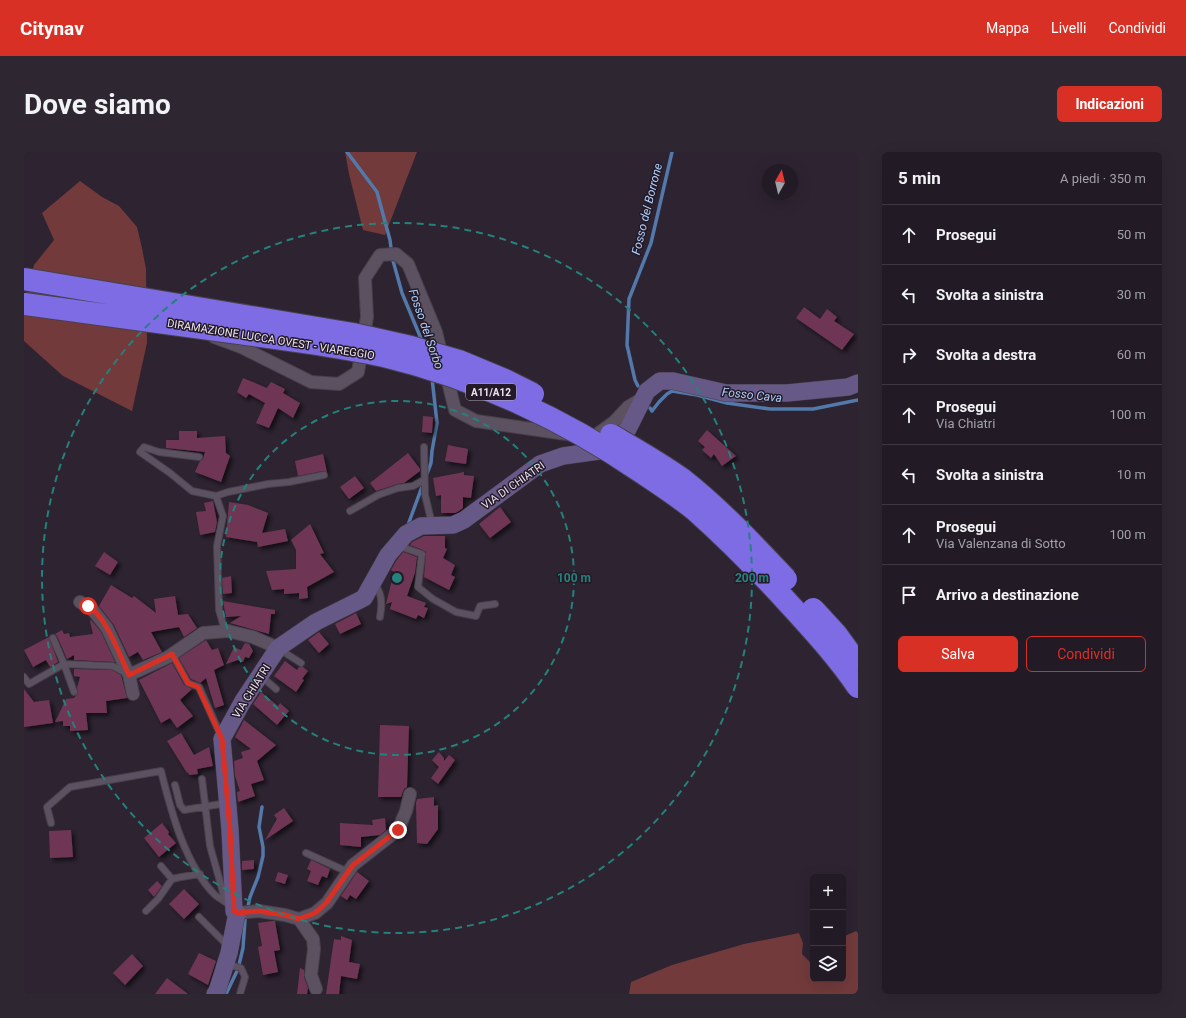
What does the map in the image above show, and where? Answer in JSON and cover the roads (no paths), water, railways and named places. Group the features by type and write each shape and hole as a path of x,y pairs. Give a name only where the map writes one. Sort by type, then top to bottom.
{"highway":[{"name":"DIRAMAZIONE LUCCA OVEST - VIAREGGIO","path":"24,279 352,334 411,347 459,361 507,381 588,421 680,478 714,505 747,537 836,634 858,664"},
{"name":"DIRAMAZIONE LUCCA OVEST - VIAREGGIO","path":"24,304 296,341 384,356 421,366 512,400 597,443 657,482 695,510 750,563 804,621 845,668 858,687"}],"street":[{"path":"148,314 241,347 311,382 339,384 358,372 367,318 365,278 380,255 396,254 408,264 436,332 455,410 476,421 573,435 596,435 614,422 628,407 643,398"},
{"name":"VIA DI CHIATRI","path":"426,525 454,524 464,520 540,464 563,456 606,450 628,429 647,391 660,381 673,381 726,393 787,393 848,387 858,382"},
{"name":"VIA CHIATRI","path":"222,739 243,701 278,648 316,622 364,598 388,555 396,545 406,534 426,525"},
{"path":"80,602 92,609 107,628 129,675 133,694"},
{"path":"129,675 172,654 203,633 224,631 254,637 278,648"},
{"path":"215,994 232,961 236,911 222,739"},
{"path":"236,911 259,911 299,919 315,913 326,903 353,865 398,830 406,811 410,794"},
{"path":"299,919 313,940 314,948 311,975 316,989"}],"lane":[{"path":"199,457 158,452 144,447 140,452 170,473 192,491 216,496 268,484 289,482 324,475"},
{"path":"424,447 426,525"},
{"path":"350,511 378,495 398,488 413,486 424,480"},
{"path":"216,496 223,516 217,546 219,610 224,631"},
{"path":"396,545 422,554 418,587 433,599 456,612 476,616 480,606 495,604"},
{"path":"372,583 378,588 382,603 380,617"},
{"path":"53,638 74,692"},
{"path":"278,648 301,663"},
{"path":"172,654 188,683 198,687 222,739"},
{"path":"24,677 29,684 64,664 113,666 129,675"},
{"path":"260,675 276,689"},
{"path":"51,823 47,806 70,787 161,771 167,797 183,843 200,874 216,896 236,911"},
{"path":"202,779 210,846 224,896 236,911"},
{"path":"175,785 180,804 184,810 227,803"},
{"path":"306,853 348,872"},
{"path":"161,866 172,879"},
{"path":"146,911 172,879 181,876 200,874"},
{"path":"199,917 245,977 240,994"}],"waterway":[{"name":"Fosso del Sorbo","path":"347,152 377,192 391,248"},
{"name":"Fosso del Borrone","path":"638,386 635,380 627,345 629,299 651,243 672,152"},
{"name":"Fosso del Sorbo","path":"392,257 402,293 422,341"},
{"name":"Fosso del Sorbo","path":"426,476 431,463 437,423 432,378"},
{"name":"Fosso Cava","path":"650,408 652,411 659,402 672,391 697,395 727,403 770,409 813,409 858,400"},
{"name":"Fosso del Sorbo","path":"408,525 423,484"},
{"name":"Fosso Cava","path":"226,994 238,969 243,948 245,920 250,897 258,877 263,856 263,847 259,827 262,807"}]}
